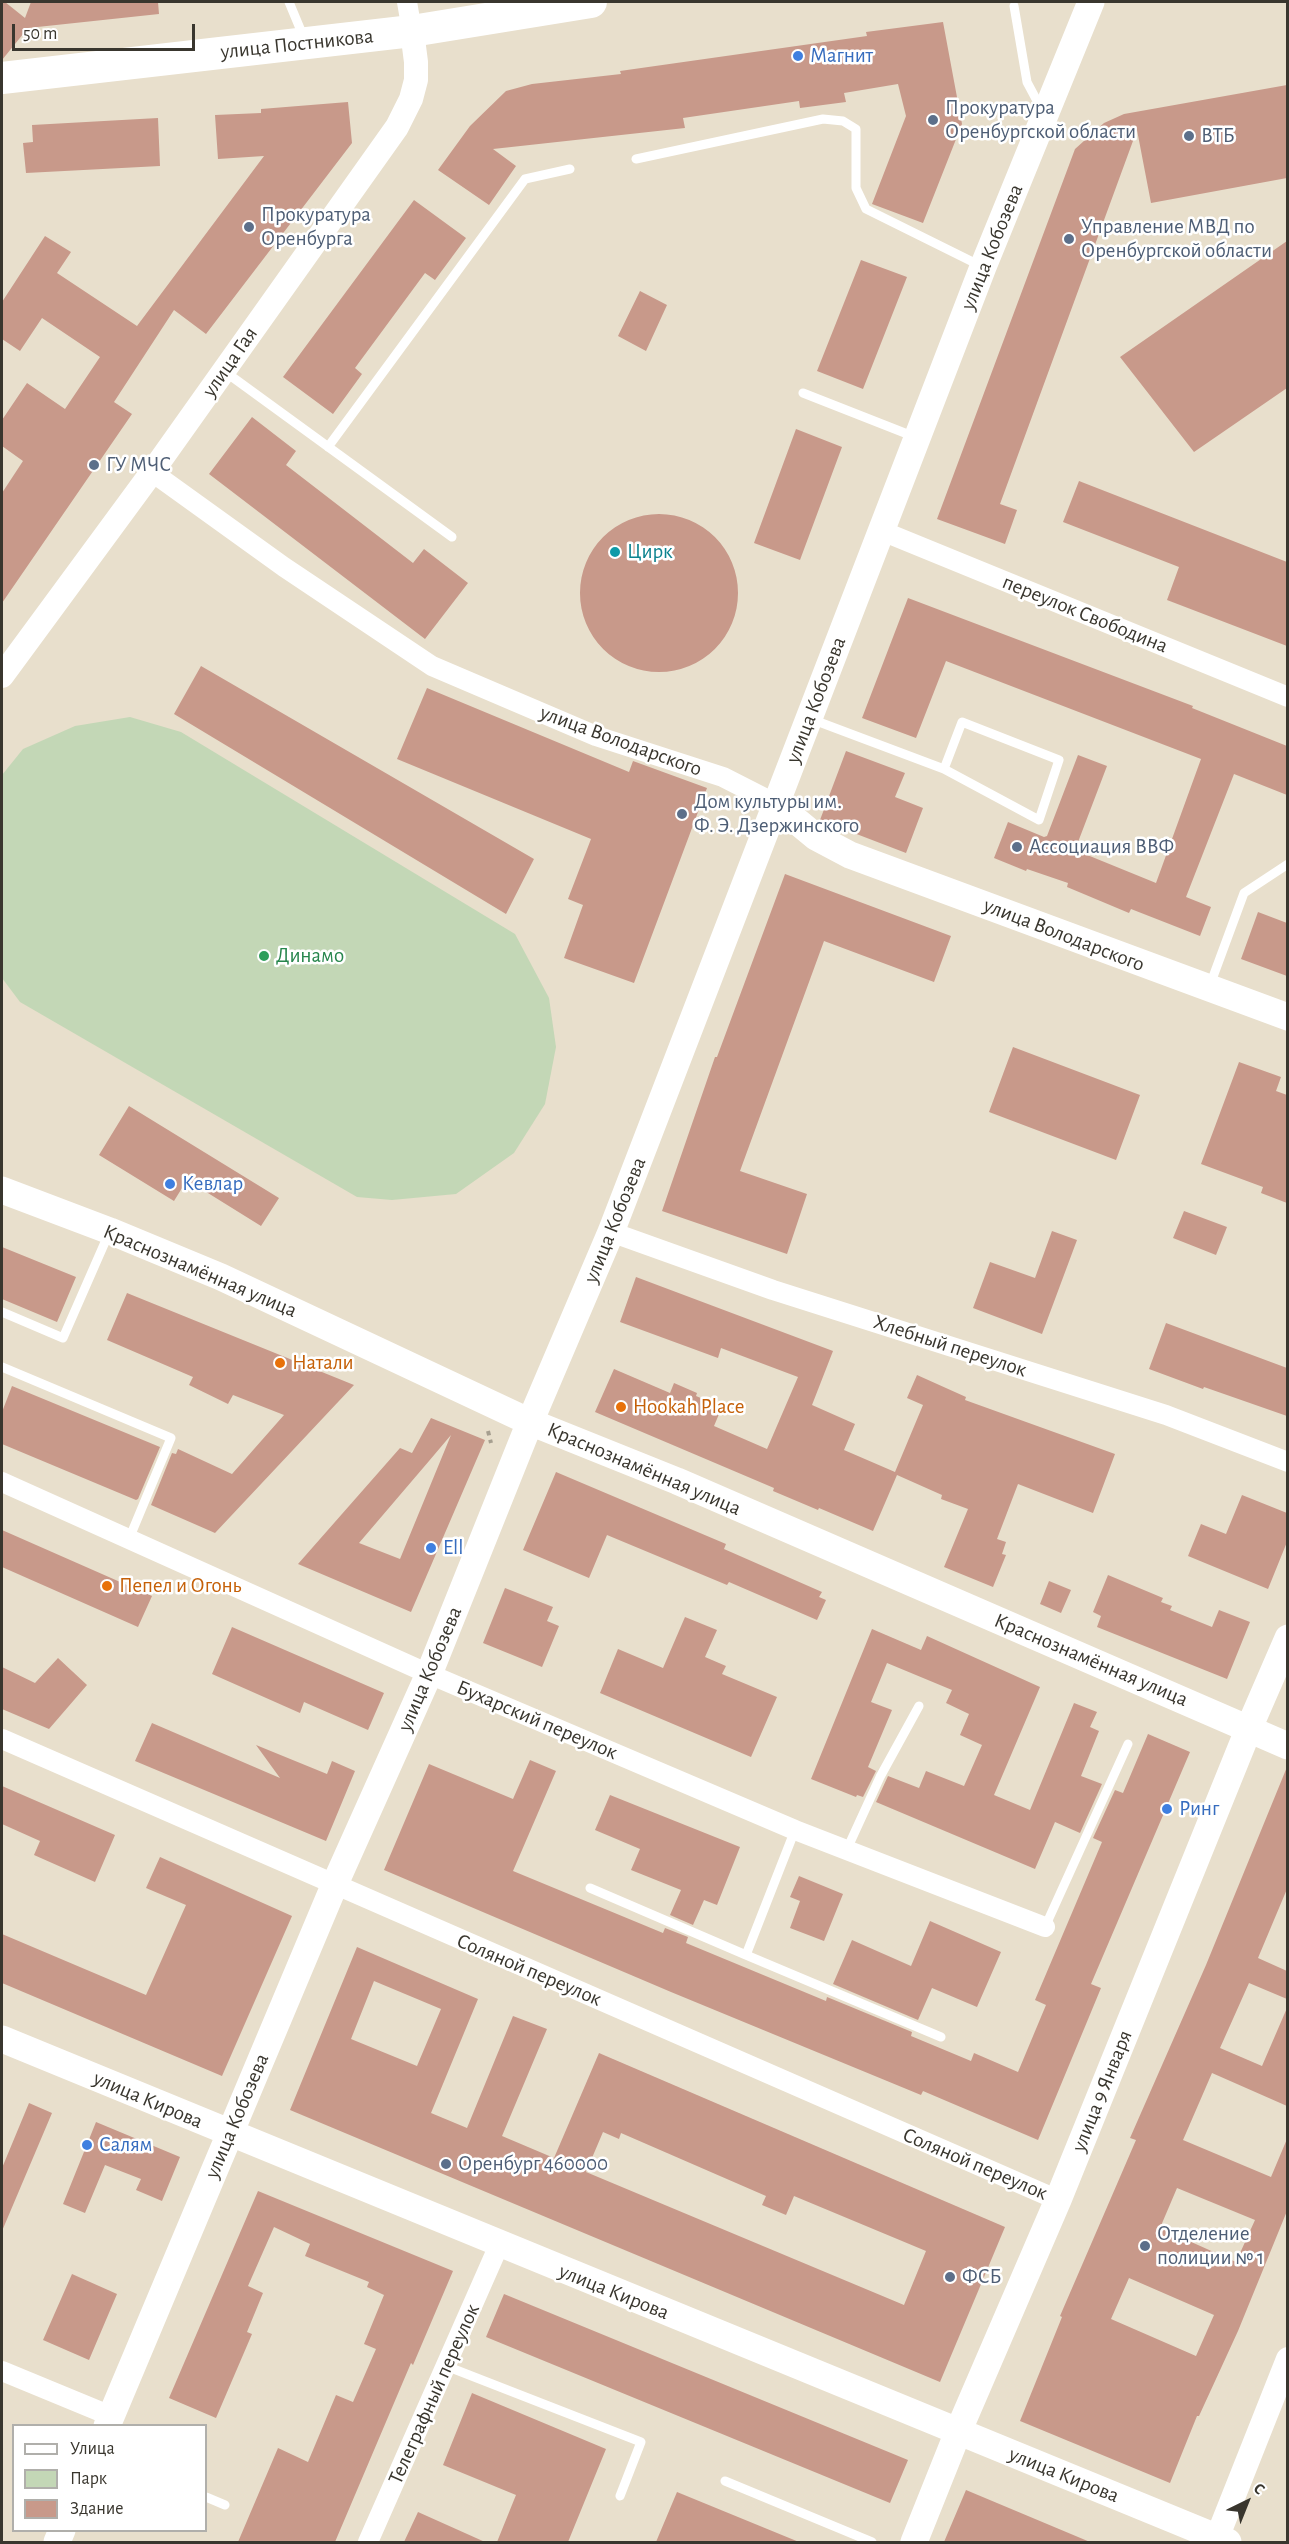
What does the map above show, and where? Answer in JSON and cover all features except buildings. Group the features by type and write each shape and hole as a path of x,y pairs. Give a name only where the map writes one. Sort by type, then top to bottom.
{"main road":[{"name":"улица Постникова","path":"2,78 306,42 410,16 591,2"},
{"name":"улица Кобозева","path":"109,2421 334,1886 429,1674 530,1422 611,1233 983,267 1091,2"},
{"name":"улица Володарского","path":"776,804 816,837 850,855 1287,1017"},
{"name":"Краснознамённая улица","path":"2,1190 221,1277 530,1422 676,1481 1287,1746"},
{"name":"улица 9 Января","path":"914,2542 958,2432 1058,2200 1287,1638"},
{"name":"улица Кирова","path":"2,2039 1222,2540"}],"street":[{"name":"улица Гая","path":"2,676 152,472 397,127 411,99 416,80 410,16"},
{"name":"улица Володарского","path":"152,472 284,567 432,666 596,736 723,777 776,804"},
{"name":"переулок Свободина","path":"882,531 1287,697"},
{"name":"Хлебный переулок","path":"611,1233 773,1290 1166,1415 1287,1462"},
{"name":"Бухарский переулок","path":"2,1482 429,1674 795,1830 1045,1927"},
{"name":"Соляной переулок","path":"2,1739 334,1886 1058,2200"},
{"name":"Телеграфный переулок","path":"368,2542 499,2245"},
{"path":"1222,2540 1287,2359"},
{"path":"2,2371 109,2421"}],"lane":[{"path":"289,2 306,42"},
{"path":"1014,6 1027,82 1045,114"},
{"path":"636,159 823,119 843,121 856,129 856,188 866,209 983,267"},
{"path":"328,447 525,179 570,169"},
{"path":"224,371 452,537"},
{"path":"803,393 917,437"},
{"path":"809,718 944,769 1039,820 1059,760 962,722 944,769"},
{"path":"1209,990 1244,893 1287,864"},
{"path":"2,1312 63,1338 110,1231"},
{"path":"2,1367 171,1438 129,1539"},
{"path":"848,1849 880,1776 919,1706"},
{"path":"1045,1927 1128,1744"},
{"path":"746,1955 795,1830"},
{"path":"590,1888 941,2037"},
{"path":"446,2366 642,2442 620,2496"},
{"path":"725,2481 872,2542"},
{"path":"207,2497 225,2505"}],"path":[{"path":"487,1427 491,1443"}],"green space":[{"name":"Динамо","path":"130,717 181,732 515,934 549,998 556,1047 545,1104 514,1153 456,1194 392,1200 357,1197 20,1002 2,978 2,775 23,749 75,726"}],"place":[{"name":"Магнит","path":"798,56"},
{"name":"Прокуратура Оренбургской области","path":"933,120"},
{"name":"ВТБ","path":"1189,136"},
{"name":"Прокуратура Оренбурга","path":"249,227"},
{"name":"Управление МВД по Оренбургской области","path":"1069,239"},
{"name":"ГУ МЧС","path":"94,465"},
{"name":"Цирк","path":"615,552"},
{"name":"Дом культуры им. Ф. Э. Дзержинского","path":"682,814"},
{"name":"Ассоциация ВВФ","path":"1017,847"},
{"name":"Динамо","path":"264,956"},
{"name":"Кевлар","path":"170,1184"},
{"name":"Натали","path":"280,1363"},
{"name":"Hookah Place","path":"621,1407"},
{"name":"Ell","path":"431,1548"},
{"name":"Пепел и Огонь","path":"107,1586"},
{"name":"Ринг","path":"1167,1809"},
{"name":"Салям","path":"87,2145"},
{"name":"Оренбург 460000","path":"446,2164"},
{"name":"Отделение полиции № 1","path":"1145,2246"},
{"name":"ФСБ","path":"950,2277"}]}
